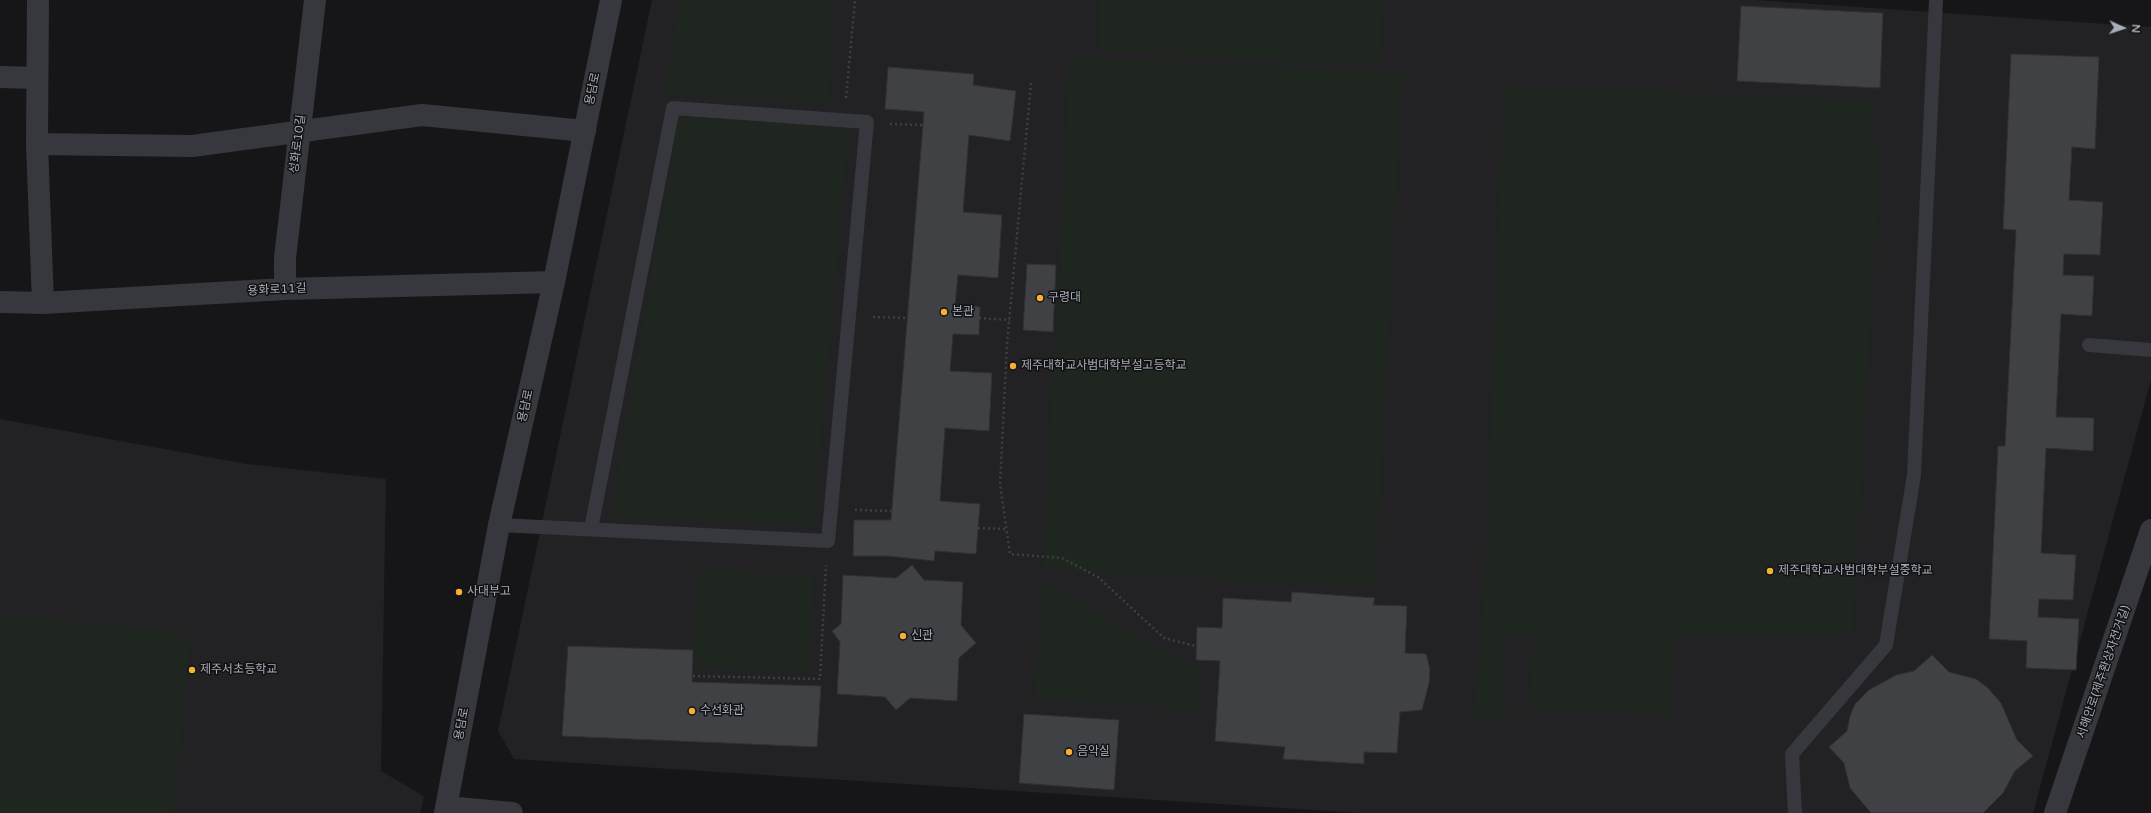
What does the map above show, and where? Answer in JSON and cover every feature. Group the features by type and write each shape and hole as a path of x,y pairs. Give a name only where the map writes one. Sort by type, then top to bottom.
{"street":[{"path":"38,0 37,144 43,303"},
{"name":"성화로10길","path":"285,289 285,258 315,0"},
{"name":"용담로","path":"446,810 499,526 554,282 612,0"},
{"path":"0,77 37,78"},
{"path":"37,144 192,146 422,115 585,130"},
{"name":"용화로11길","path":"0,302 43,303 285,289 554,282"},
{"name":"서해안로(제주환상자전거길)","path":"2055,813 2151,530"},
{"path":"446,810 512,813"}],"lane":[{"path":"1795,813 1792,754 1886,645 1914,475 1936,0"},
{"path":"499,526 828,540 867,122 673,108 591,529"},
{"path":"2089,345 2151,350"}],"path":[{"path":"844,120 855,0"},
{"path":"1031,83 1010,320 1000,484 1010,554 1062,558 1098,577 1164,638 1196,646"},
{"path":"867,122 922,126"},
{"path":"849,316 907,318"},
{"path":"979,318 1010,320"},
{"path":"830,509 891,511"},
{"path":"978,528 1007,529"},
{"path":"693,676 820,679 828,540"}],"shaded area":[{"path":"652,0 1755,0 2151,27 2151,380 2033,813 1360,813 514,759 498,731"},
{"path":"680,0 786,0 834,3 829,101 665,95"},
{"path":"1100,0 1382,0 1379,66 1098,52"},
{"path":"1070,56 1402,73 1375,587 1043,570"},
{"path":"1504,86 1872,101 1871,142 1881,143 1852,635 1675,635 1671,715 1530,709 1534,635 1503,635 1506,721 1473,721 1484,601"},
{"path":"678,117 849,126 813,525 611,518"},
{"name":"제주서초등학교","path":"0,419 247,464 386,479 381,771 424,796 420,813 0,813"},
{"path":"696,571 813,575 810,671 693,668"},
{"path":"1042,583 1200,670 1198,709 1035,698"},
{"path":"0,616 178,631 190,645 173,813 0,813"}],"building":[{"path":"1741,6 1883,13 1880,88 1737,81"},
{"path":"2011,54 2099,57 2095,149 2072,147 2069,200 2103,202 2100,255 2064,254 2063,275 2094,276 2092,316 2061,314 2056,417 2094,418 2093,451 2046,448 2041,553 2076,555 2073,600 2039,599 2038,617 2079,619 2076,670 2026,668 2027,641 1989,639 1998,446 2005,446 2016,230 2003,229"},
{"name":"본관","path":"888,67 974,74 973,85 1016,91 1010,141 969,135 963,212 1002,215 998,278 958,275 955,305 980,307 979,335 953,334 950,371 992,373 989,431 945,428 940,501 980,504 976,554 935,551 934,561 888,556 853,556 854,520 891,520 924,112 885,109"},
{"name":"구령대","path":"1027,264 1056,265 1053,332 1023,330"},
{"name":"신관","path":"912,565 924,580 963,582 961,625 976,643 959,658 957,701 910,698 896,710 885,697 837,694 840,642 832,631 841,624 843,575 896,578"},
{"path":"1292,592 1375,598 1373,605 1407,606 1405,653 1426,654 1430,669 1429,683 1422,710 1400,712 1397,753 1364,752 1364,764 1283,759 1285,747 1215,741 1220,661 1196,660 1197,627 1222,628 1223,598 1291,602"},
{"name":"수선화관","path":"568,646 693,650 692,682 821,686 817,747 562,736"},
{"path":"1932,655 1949,672 1976,679 1988,688 2001,703 2017,740 2033,756 2015,771 2003,793 1983,813 1871,813 1850,788 1844,763 1829,747 1847,731 1850,716 1855,704 1869,690 1896,675 1914,671"},
{"name":"음악실","path":"1024,714 1119,720 1114,790 1019,783"}],"place":[{"name":"구령대","path":"1040,298"},
{"name":"본관","path":"944,312"},
{"name":"제주대학교사범대학부설고등학교","path":"1013,366"},
{"name":"제주대학교사범대학부설중학교","path":"1770,571"},
{"name":"사대부고","path":"459,592"},
{"name":"신관","path":"903,636"},
{"name":"제주서초등학교","path":"192,670"},
{"name":"수선화관","path":"692,711"},
{"name":"음악실","path":"1069,752"}]}
